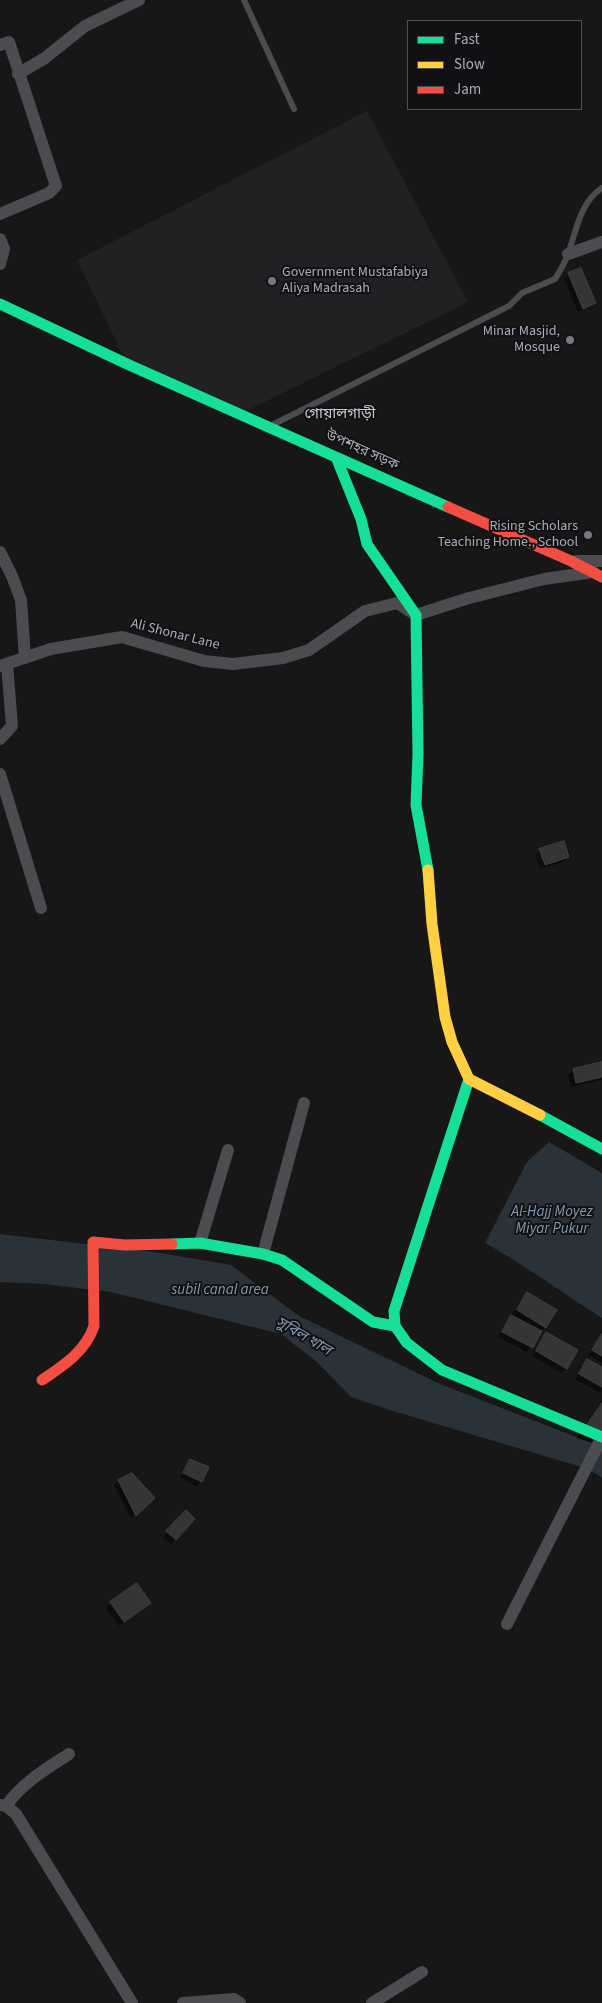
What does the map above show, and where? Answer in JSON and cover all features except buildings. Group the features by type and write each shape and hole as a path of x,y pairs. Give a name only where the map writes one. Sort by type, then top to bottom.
{"street":[{"path":"18,74 45,58 85,26 140,0"},
{"path":"0,45 9,42 56,186 49,193 0,214"},
{"path":"0,239 4,250 0,264"},
{"path":"568,254 602,242"},
{"name":"উপশহর সড়ক","path":"0,304 127,364 571,561 598,575"},
{"path":"336,457 361,519 367,544 416,615 414,623 418,754 416,805 427,862 432,924 446,1018 456,1050 469,1079 547,1118 602,1149"},
{"path":"0,552 12,576 20,600 25,658"},
{"path":"571,561 602,561"},
{"path":"416,615 469,598 544,579 598,575"},
{"name":"Ali Shonar Lane","path":"3,665 52,649 122,637 204,661 234,664 283,658 309,650 365,611 397,603 416,615"},
{"path":"0,739 12,726 3,665"},
{"path":"0,774 41,908"},
{"path":"469,1079 394,1311 395,1326 407,1343 442,1370 602,1437 507,1624"},
{"path":"263,1254 304,1103"},
{"path":"200,1243 228,1150"},
{"path":"42,1380 67,1364 92,1336 94,1326 93,1242 95,1241 125,1245 200,1243 263,1254 282,1260 373,1322 395,1326"},
{"path":"69,1754 15,1793 3,1806 16,1814 132,2003"},
{"path":"372,2003 422,1972"},
{"path":"183,2003 234,1999 240,2003"}],"lane":[{"path":"244,0 294,109"},
{"path":"268,426 509,306 522,293 556,279 568,254 580,215 595,193 602,188"}],"shaded area":[{"name":"Government Mustafabiya Aliya Madrasah","path":"367,111 468,302 240,414 127,364 77,260"}],"water":[{"name":"Al-Hajj Moyez Miyar Pukur","path":"549,1142 602,1173 602,1318 530,1270 485,1243 527,1162"},
{"name":"subil canal area","path":"0,1234 154,1252 231,1265 299,1316 440,1384 602,1447 602,1477 585,1468 351,1397 317,1362 281,1334 111,1292 44,1284 0,1282"}],"traffic: fast":[{"path":"0,304 127,364 448,507"},
{"path":"336,457 361,519 367,544 416,615 418,754 416,805 428,870"},
{"path":"469,1079 394,1311 395,1326 407,1343 442,1370 602,1437"},
{"path":"540,1115 602,1149"},
{"path":"172,1244 200,1243 263,1254 282,1260 373,1322 395,1326"}],"traffic: slow":[{"path":"428,870 432,924 445,1017 452,1042 469,1079 540,1115"}],"traffic: jam":[{"path":"448,507 571,561 602,577"},
{"path":"42,1380 66,1363 80,1350 94,1326 93,1242 125,1245 172,1244"}],"place":[{"name":"Government Mustafabiya Aliya Madrasah","path":"272,281"},
{"name":"Minar Masjid, Mosque","path":"570,340"},
{"name":"Rising Scholars Teaching Home., School","path":"588,535"}],"district":[{"name":"গোয়ালগাড়ী","path":"340,415"}],"water label":[{"name":"সুবিল খাল","path":"303,1337"}]}
